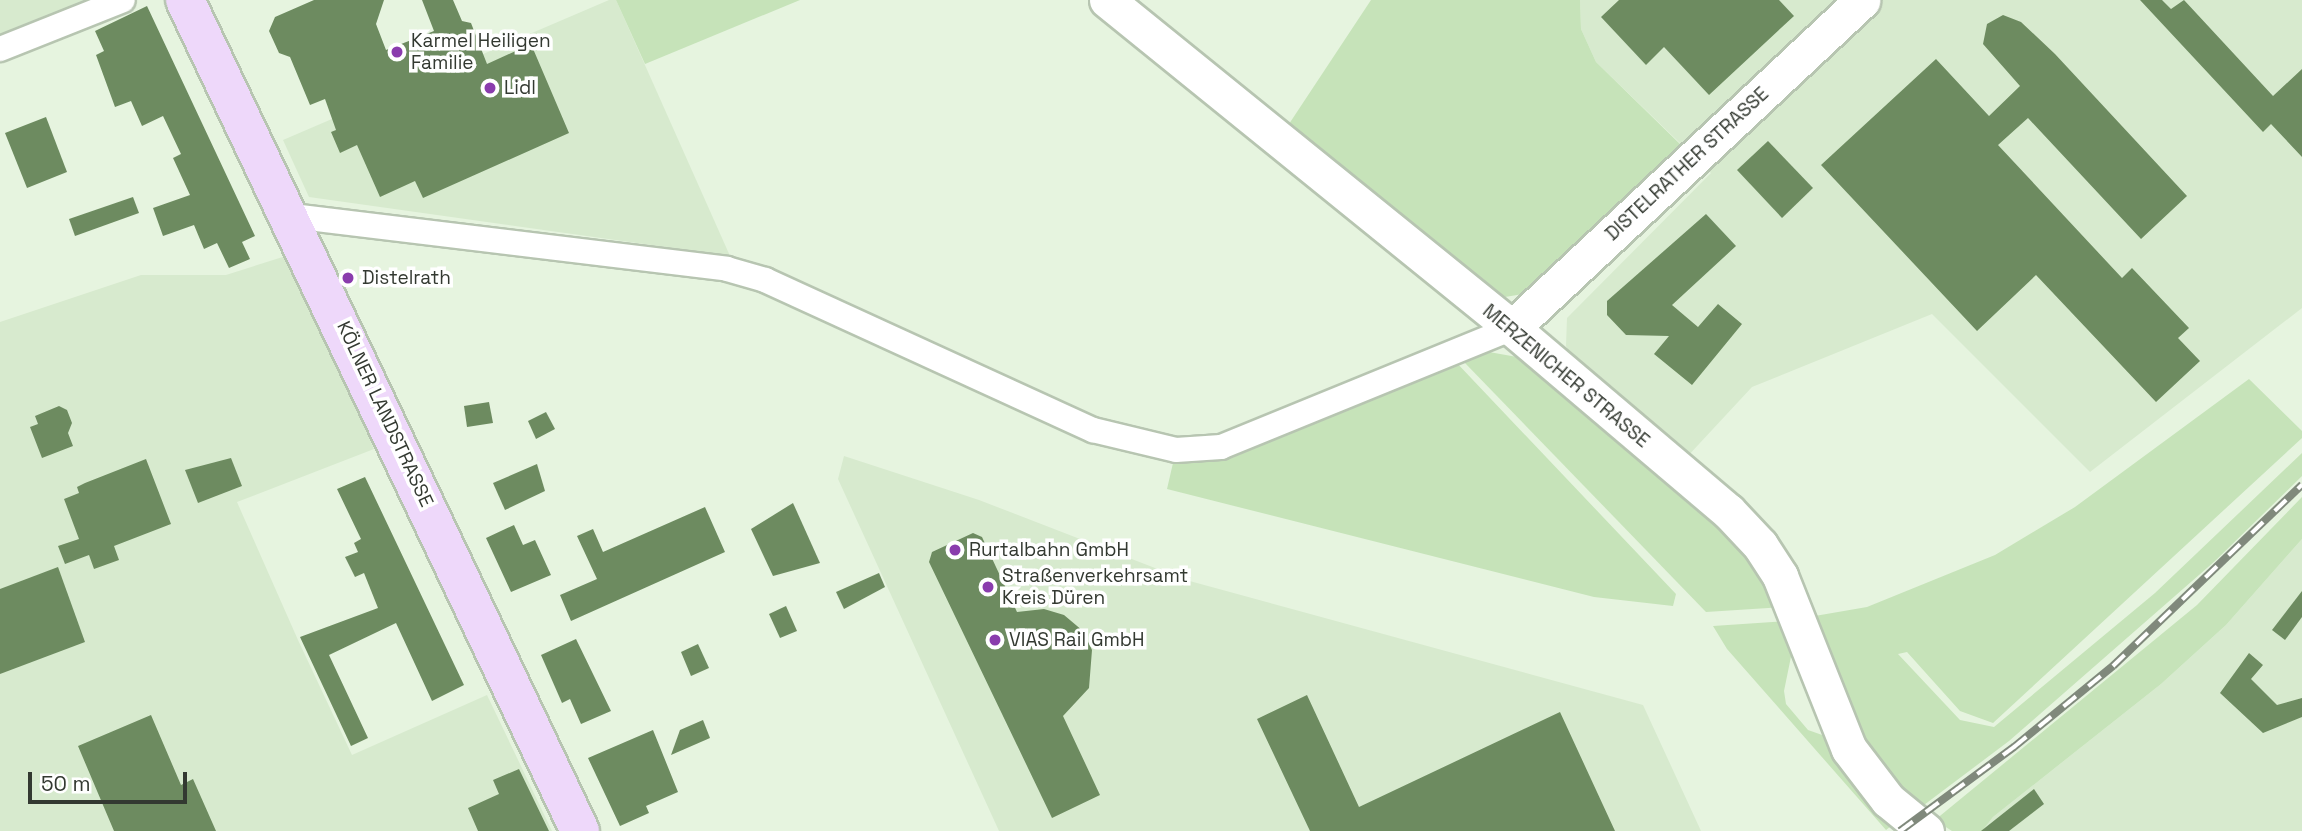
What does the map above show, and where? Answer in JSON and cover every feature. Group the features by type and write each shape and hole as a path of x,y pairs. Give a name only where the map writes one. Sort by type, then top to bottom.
{"main road":[{"name":"KÖLNER LANDSTRASSE","path":"185,0 292,216 580,831"}],"street":[{"path":"0,48 124,0"},
{"name":"MERZENICHER STRASSE","path":"1107,0 1512,328 1728,511 1760,545 1780,576 1849,749 1888,800 1926,831"},
{"name":"DISTELRATHER STRASSE","path":"1512,328 1863,0"},
{"path":"292,216 726,269 765,280 1093,430 1176,450 1221,447 1448,351 1512,328"}],"shaded area":[{"path":"0,0 99,0 0,39"},
{"path":"609,0 616,0 730,256 309,197 283,140"},
{"path":"616,0 800,0 645,64"},
{"path":"1371,0 1580,0 1581,29 1596,62 1681,145 1529,293 1505,297 1490,291 1289,124"},
{"path":"1580,0 2302,0 2302,308 2090,472 1932,314 1752,387 1686,458 1574,361 1566,346 1567,318 1711,173 1596,62 1581,29"},
{"path":"289,255 374,449 237,502 298,640 352,755 487,695 552,831 0,831 0,322 141,275 226,275"},
{"path":"1489,352 1517,357 1739,537 1784,607 1706,612 1464,362"},
{"path":"1454,360 1676,594 1673,606 1594,597 1167,489 1173,463 1217,458"},
{"path":"2249,379 2302,431 2302,438 1993,723 1960,711 1907,652 1898,654 1960,720 1994,727 2155,593 2302,453 2302,476 2215,561 2009,741 1916,811 1861,749 1809,617 1867,607 1995,555 2075,507"},
{"path":"844,456 979,500 1186,580 1643,705 1701,831 999,831 838,479"},
{"path":"2302,497 2302,539 2226,625 2161,684 1993,817 1982,831 1952,831 1935,820 2197,605"},
{"path":"2302,539 2302,831 1982,831 1993,817 2161,684 2226,625"},
{"path":"1789,621 1795,637 1784,691 1786,704 1808,730 1825,736 1895,823 1886,830 1727,649 1713,626"}],"building":[{"path":"314,0 384,0 376,24 386,50 434,31 422,0 453,0 462,21 471,23 487,64 531,44 569,133 423,198 415,181 380,197 357,145 340,153 331,132 336,130 325,99 310,105 290,57 279,53 269,31 275,17"},
{"path":"1619,0 1779,0 1794,16 1709,95 1664,47 1646,65 1601,17"},
{"path":"2140,0 2162,0 2171,9 2184,0 2273,96 2302,69 2302,157 2271,124 2263,132"},
{"path":"147,6 255,236 242,242 250,259 229,268 217,243 204,249 194,225 163,236 153,208 190,195 173,158 181,154 163,116 142,126 131,101 115,107 96,55 104,51 95,31"},
{"path":"2003,15 2021,22 2055,54 2187,196 2141,239 2028,118 1998,145 2122,278 2132,268 2189,328 2178,338 2200,361 2156,402 2036,275 1977,331 1821,165 1936,59 1989,116 2020,86 1983,44 1987,24"},
{"path":"46,117 67,172 27,188 5,133"},
{"path":"1768,141 1813,188 1782,218 1737,170"},
{"path":"133,197 139,213 75,236 69,219"},
{"path":"1706,214 1736,246 1672,305 1698,327 1718,304 1742,324 1692,385 1654,354 1669,336 1626,335 1607,315 1607,301"},
{"path":"489,402 493,423 467,427 464,406"},
{"path":"59,406 67,410 72,423 68,433 73,446 42,458 30,427 38,424 35,416"},
{"path":"546,412 555,429 536,439 528,421"},
{"path":"231,458 242,486 198,503 185,470"},
{"path":"146,459 171,524 114,546 119,560 94,569 89,555 65,564 58,546 79,539 64,499 79,493 77,487 85,483"},
{"path":"537,464 545,491 505,510 493,483"},
{"path":"365,477 464,685 432,701 396,623 329,655 368,738 351,746 300,637 378,608 364,573 355,577 345,557 358,552 354,543 361,539 337,489"},
{"path":"793,503 820,563 773,576 751,529"},
{"path":"705,507 725,552 571,621 560,595 597,579 577,536 593,529 603,552"},
{"path":"514,525 523,545 535,540 551,575 511,592 486,538"},
{"path":"973,533 982,537 1017,612 1044,609 1064,615 1083,631 1092,650 1089,688 1063,716 1100,795 1052,818 929,562 932,552"},
{"path":"58,567 85,642 0,674 0,589"},
{"path":"879,573 885,587 844,609 836,592"},
{"path":"2302,591 2302,617 2285,640 2272,630"},
{"path":"786,606 797,631 780,638 769,614"},
{"path":"576,639 611,711 581,724 570,699 562,703 541,655"},
{"path":"698,644 709,668 691,676 681,652"},
{"path":"2249,653 2263,665 2251,679 2277,705 2302,698 2302,717 2263,733 2220,693"},
{"path":"1307,695 1359,807 1560,712 1615,831 1310,831 1257,719"},
{"path":"151,715 181,785 193,779 216,831 114,831 78,746"},
{"path":"703,720 710,738 671,755 680,730"},
{"path":"653,730 678,792 646,806 649,813 620,826 588,758"},
{"path":"519,769 549,831 478,831 468,808 499,794 493,780"},
{"path":"2034,789 2044,804 2009,831 1981,831"}],"railway":[{"path":"1900,831 2014,747 2113,666 2302,485"}],"place":[{"name":"Karmel Heiligen Familie","path":"397,52"},
{"name":"Lidl","path":"490,88"},
{"name":"Distelrath","path":"348,278"},
{"name":"Rurtalbahn GmbH","path":"955,550"},
{"name":"Straßenverkehrsamt Kreis Düren","path":"988,587"},
{"name":"VIAS Rail GmbH","path":"995,640"}]}
